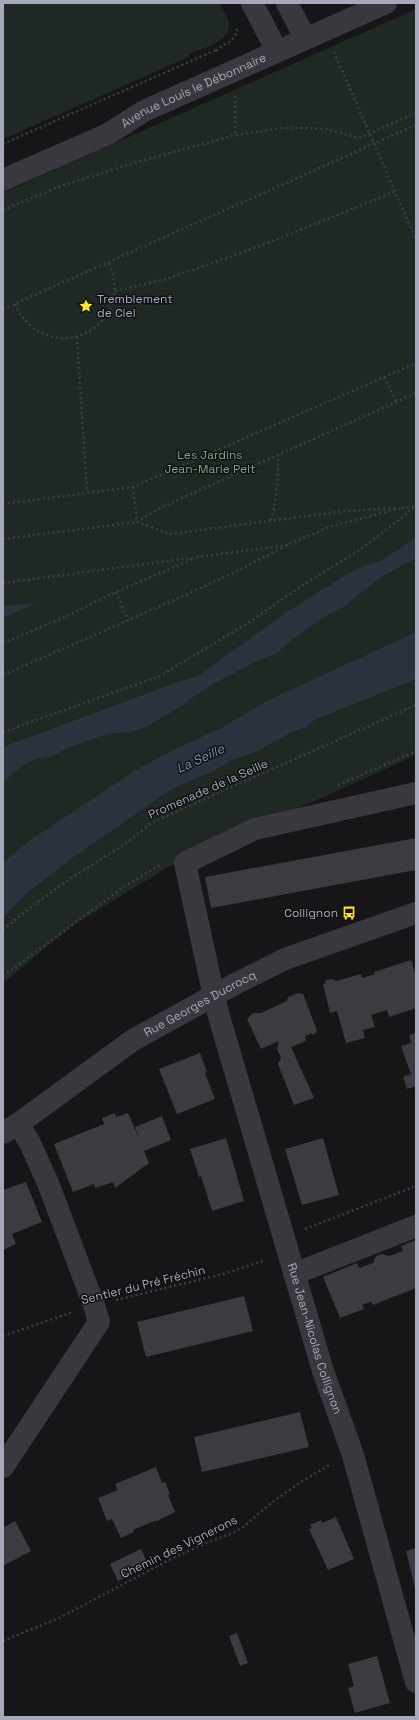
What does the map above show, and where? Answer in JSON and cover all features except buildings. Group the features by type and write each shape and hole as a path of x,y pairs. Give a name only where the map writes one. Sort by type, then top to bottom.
{"street":[{"path":"252,3 277,51"},
{"path":"287,3 305,38"},
{"name":"Avenue Louis le Débonnaire","path":"3,180 108,134 144,111 386,3"},
{"name":"Rue Jean-Nicolas Collignon","path":"416,793 255,829 185,863 216,1006 323,1372 354,1455 416,1682"},
{"name":"Rue Georges Ducrocq","path":"11,1128 133,1040 214,994 284,959 416,913"},
{"path":"3,1467 99,1322 48,1183 30,1143 11,1128"},
{"path":"294,1274 416,1226"}],"path":[{"path":"3,144 227,45 236,35 238,24"},
{"path":"216,50 234,93 235,135"},
{"path":"335,54 373,145 416,240"},
{"path":"3,210 58,187 134,163 235,135 282,128 307,128 326,129 359,138 369,135 416,113"},
{"path":"3,309 416,125"},
{"path":"115,291 162,280 224,259 394,192"},
{"path":"15,304 25,321 40,332 60,339 77,337 93,329 101,322 111,307 115,291 113,274 109,263"},
{"path":"77,337 87,493"},
{"path":"3,504 133,487 416,363"},
{"path":"384,377 396,401"},
{"path":"3,539 137,522 160,508 416,392"},
{"path":"271,520 278,478 278,455"},
{"path":"133,487 137,522"},
{"path":"3,674 234,573 290,544 332,526 415,506"},
{"path":"3,732 160,676 248,623 309,581 358,551 415,506"},
{"path":"137,522 170,534 370,508 402,508"},
{"path":"3,583 197,558 290,544"},
{"path":"3,643 65,617 116,592 197,558"},
{"path":"116,592 128,620"},
{"name":"Promenade de la Seille","path":"3,930 27,910 71,878 128,842 151,823 416,705"},
{"name":"Sentier du Pré Fréchin","path":"3,1336 94,1305 223,1274 416,1186"},
{"name":"Chemin des Vignerons","path":"3,1641 59,1618 171,1559 206,1543 233,1533 301,1482 340,1459 354,1455"}],"green space":[{"path":"3,3 220,3 228,20 229,27 227,33 216,43 189,54 189,57 3,139"},
{"name":"Les Jardins Jean-Marie Pelt","path":"416,9 416,755 324,797 196,850 72,926 3,983 3,193"}],"water":[{"path":"416,537 416,558 383,576 343,607 326,616 293,639 276,654 263,658 213,684 182,706 146,727 131,732 108,734 75,745 52,756 27,763 12,774 3,784 3,747 167,686 198,676 288,611 354,570 386,558"},
{"path":"36,603 3,618 3,606"},
{"name":"La Seille","path":"416,632 416,679 316,719 304,728 290,733 256,752 233,759 216,770 172,789 68,861 27,893 3,917 3,862 32,839 136,770 173,750 221,728 269,700"}],"place":[{"name":"Tremblement de Ciel","path":"86,306"},
{"name":"Collignon","path":"349,913"}]}
